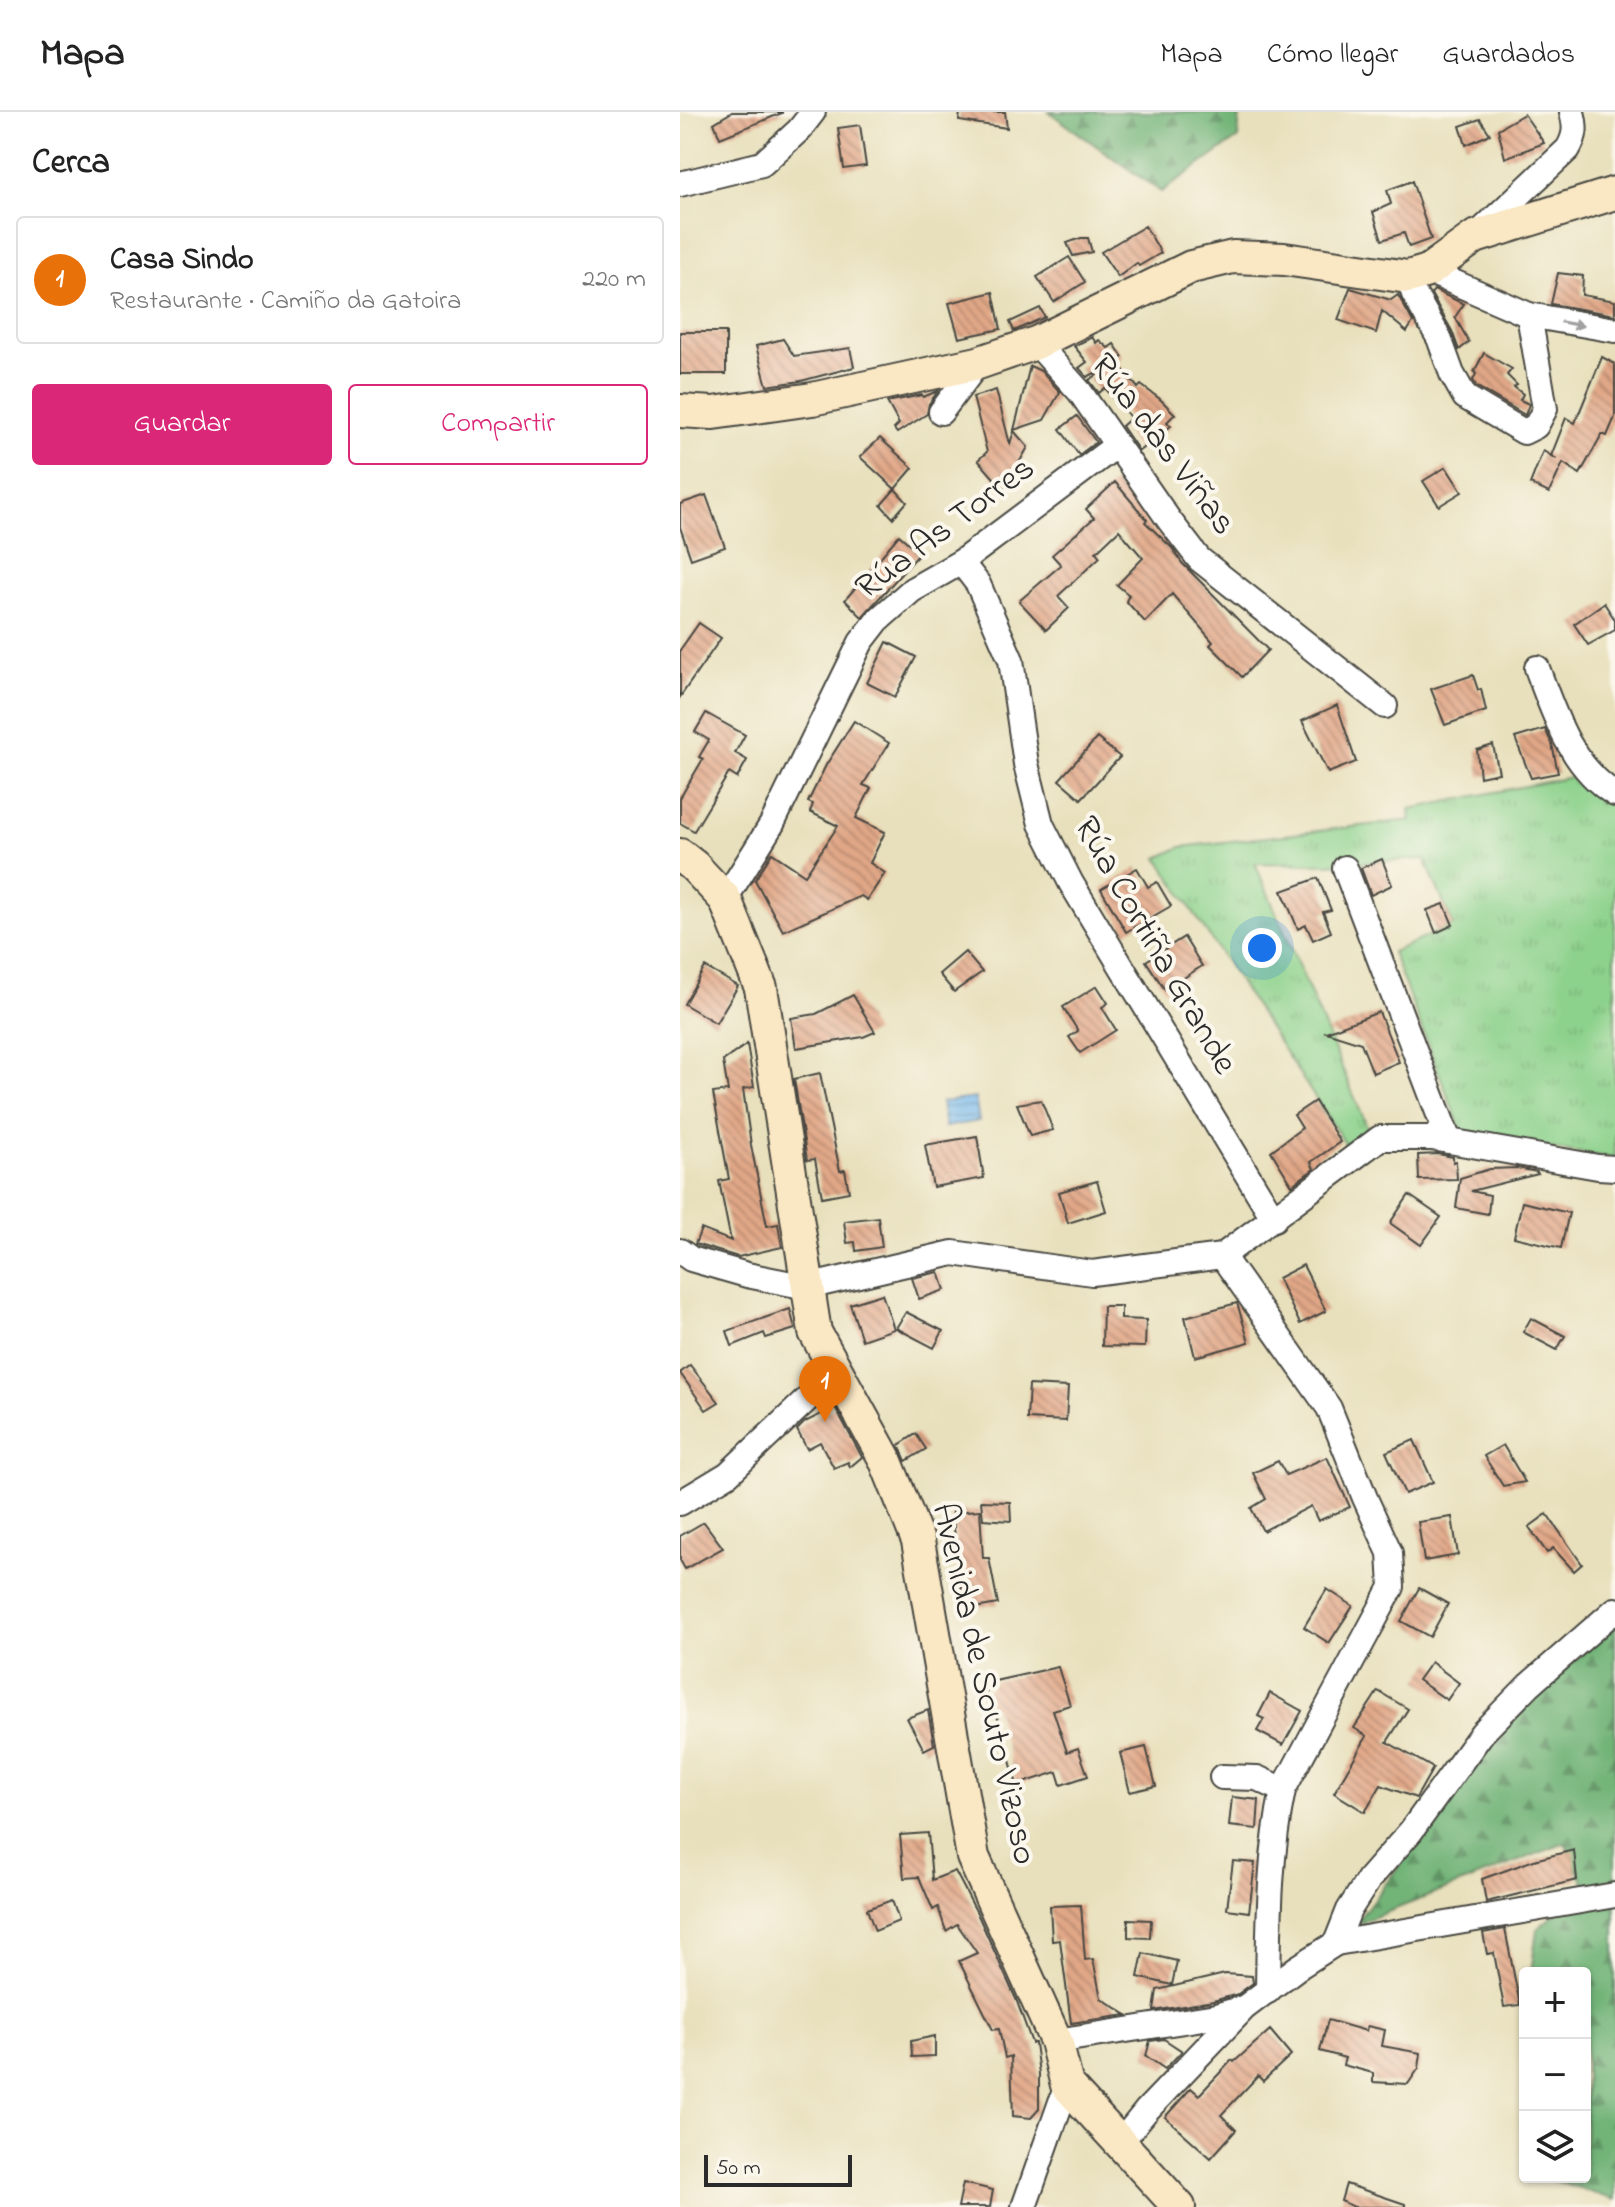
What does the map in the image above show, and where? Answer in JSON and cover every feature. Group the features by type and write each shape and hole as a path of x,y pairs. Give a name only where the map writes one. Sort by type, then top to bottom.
{"street":[{"path":"680,184 762,164 799,130 813,112"},
{"path":"1529,315 1545,409 1536,426 1524,432 1465,397 1452,374 1439,338 1414,294 1418,274 1475,237 1568,149 1574,139 1572,112"},
{"path":"1475,237 1615,193"},
{"path":"680,411 713,413 812,399 978,363 1036,343 1191,267 1233,257 1284,259 1418,274 1529,315 1615,330"},
{"name":"Rúa das Viñas","path":"1036,343 1080,392 1199,559 1385,706"},
{"path":"941,412 978,363"},
{"name":"Rúa As Torres","path":"725,899 772,824 861,642 878,620 912,590 961,562 1117,445"},
{"name":"Rúa Cortiña Grande","path":"961,562 978,584 1011,660 1026,764 1041,824 1071,883 1274,1219"},
{"path":"1537,668 1555,719 1577,758 1599,784 1615,794"},
{"name":"Avenida de Souto Vizoso","path":"680,855 725,899 761,988 815,1332 885,1459 918,1541 973,1857 1056,2041 1067,2085"},
{"path":"1345,868 1449,1141"},
{"path":"680,1251 691,1259 733,1271 807,1287 953,1253 1092,1273 1222,1256 1380,1138 1449,1141 1615,1168"},
{"path":"1222,1256 1329,1408 1390,1553 1392,1587 1283,1790 1275,1826 1268,1991"},
{"path":"684,1494 728,1474 836,1372"},
{"path":"1336,1943 1349,1910 1369,1879 1411,1831 1482,1733 1529,1685 1615,1610"},
{"path":"1222,1777 1257,1778 1283,1790"},
{"path":"1120,2143 1146,2111 1244,2008 1336,1943 1615,1895"},
{"path":"1056,2041 1216,2016 1244,2008"},
{"path":"1024,2207 1067,2085 1179,2207"}],"green space":[{"path":"1049,112 1240,112 1238,138 1161,192"},
{"path":"1581,775 1615,797 1615,1158 1463,1135 1392,952 1453,925 1425,859 1330,864 1255,863 1368,1129 1346,1145 1158,858 1181,847 1411,820 1410,809"},
{"path":"1615,1623 1615,2200 1561,2183 1591,2183 1591,1967 1532,1967 1537,1929 1586,1888 1565,1843 1354,1925 1511,1720"}],"water":[{"path":"975,1098 979,1121 945,1127 941,1102"}],"building":[{"path":"732,112 782,113 720,138 714,123"},
{"path":"960,112 1005,112 1007,128 959,121"},
{"path":"1524,114 1544,143 1505,158 1498,129"},
{"path":"1480,119 1490,134 1466,145 1460,126"},
{"path":"860,125 866,166 844,169 838,128"},
{"path":"1412,181 1431,239 1409,247 1404,233 1382,240 1373,212 1391,204 1387,190"},
{"path":"1145,226 1161,253 1139,266 1137,263 1118,277 1101,252"},
{"path":"1088,238 1092,252 1073,256 1067,243"},
{"path":"1069,257 1085,282 1054,302 1037,277"},
{"path":"1558,273 1583,276 1582,295 1615,301 1615,315 1551,304"},
{"path":"1350,288 1391,300 1398,295 1413,322 1407,332 1382,311 1376,333 1338,320"},
{"path":"1434,290 1464,304 1455,317 1469,342 1459,350 1431,294"},
{"path":"993,292 1001,329 959,338 949,303"},
{"path":"1040,308 1045,317 1014,331 1010,322"},
{"path":"680,332 726,332 726,374 680,374"},
{"path":"1092,337 1096,343 1099,340 1108,348 1114,344 1123,357 1116,361 1138,388 1141,385 1175,414 1167,422 1171,426 1139,451 1122,426 1131,418 1105,388 1099,393 1089,380 1097,375 1095,373 1087,377 1079,368 1087,362 1074,346"},
{"path":"783,339 794,356 850,348 854,367 767,386 756,346"},
{"path":"1484,353 1512,369 1507,375 1523,394 1520,400 1529,404 1525,415 1476,386 1474,372"},
{"path":"1602,357 1615,364 1615,417 1607,436 1602,434 1580,474 1563,463 1549,493 1530,484 1543,451 1551,456 1566,418 1575,423"},
{"path":"1030,366 1041,371 1060,392 1044,420 1014,430"},
{"path":"996,390 1010,444 1014,431 1028,447 1003,491 998,490 1000,485 978,460 987,452 973,397"},
{"path":"938,391 929,404 927,414 897,433 894,429 899,424 887,402 923,397"},
{"path":"1077,416 1096,442 1079,455 1060,429"},
{"path":"880,438 913,468 895,489 860,457"},
{"path":"1446,467 1462,492 1439,506 1423,481"},
{"path":"1115,482 1182,563 1268,650 1242,677 1210,645 1213,642 1172,594 1145,622 1126,601 1129,595 1117,585 1143,558 1119,530 1096,552 1100,557 1058,596 1069,608 1046,630 1019,601 1061,565 1052,555 1094,518 1086,509"},
{"path":"895,489 907,502 893,518 881,505"},
{"path":"706,495 725,547 691,559 680,527 680,504"},
{"path":"899,535 920,553 862,617 845,600"},
{"path":"1604,603 1615,620 1615,630 1588,645 1574,624"},
{"path":"699,623 721,638 680,697 680,650"},
{"path":"887,642 916,657 895,697 867,683"},
{"path":"1473,675 1478,690 1481,689 1486,711 1445,725 1431,689"},
{"path":"1337,705 1356,762 1328,773 1302,721"},
{"path":"706,713 745,735 735,753 747,760 737,778 729,773 694,831 680,823 680,798 703,759 699,757 709,740 695,732"},
{"path":"854,721 889,743 863,785 871,788 856,818 885,832 870,863 885,873 867,900 861,896 783,931 755,880 772,853 805,875 838,826 810,812 813,804 808,802 826,765"},
{"path":"1545,729 1552,744 1558,773 1531,778 1515,738"},
{"path":"1097,738 1120,757 1081,799 1059,780"},
{"path":"1493,745 1499,773 1480,777 1477,750"},
{"path":"1382,859 1392,885 1371,895 1361,868"},
{"path":"1137,868 1148,887 1157,882 1171,906 1126,932 1101,889"},
{"path":"1318,878 1331,910 1323,912 1331,932 1313,940 1306,925 1298,929 1282,891"},
{"path":"1444,904 1453,925 1436,933 1427,910"},
{"path":"1184,937 1202,966 1165,990 1146,961"},
{"path":"965,952 982,972 954,992 939,974"},
{"path":"705,967 738,986 716,1023 684,1004"},
{"path":"1097,986 1108,1003 1102,1007 1116,1030 1080,1053 1069,1037 1078,1031 1063,1007"},
{"path":"853,995 875,1032 863,1037 796,1048 791,1018 816,1014"},
{"path":"1379,1012 1399,1062 1373,1073 1361,1043 1326,1032"},
{"path":"747,1044 754,1087 743,1089 751,1145 767,1226 778,1224 782,1247 738,1257 695,1244 701,1229 731,1241 719,1181 729,1179 713,1093 728,1091 723,1061"},
{"path":"820,1073 840,1171 845,1170 849,1192 822,1197 815,1159 807,1160 794,1079"},
{"path":"1041,1100 1053,1130 1030,1136 1017,1104"},
{"path":"1315,1101 1340,1142 1311,1162 1314,1169 1292,1185 1271,1151 1302,1128 1294,1115"},
{"path":"977,1136 984,1178 933,1187 925,1145"},
{"path":"1418,1155 1453,1157 1457,1179 1419,1180"},
{"path":"1517,1168 1538,1174 1471,1191 1490,1195 1488,1214 1456,1208 1460,1178 1490,1169"},
{"path":"1097,1181 1106,1211 1068,1223 1059,1192"},
{"path":"1409,1195 1441,1217 1421,1245 1390,1223"},
{"path":"1522,1202 1569,1213 1561,1248 1514,1237"},
{"path":"878,1217 882,1247 856,1251 855,1242 847,1243 844,1221"},
{"path":"1303,1265 1326,1311 1300,1324 1278,1278"},
{"path":"939,1272 945,1290 919,1299 912,1278"},
{"path":"882,1294 894,1329 862,1340 850,1304"},
{"path":"1237,1303 1249,1342 1195,1357 1185,1317"},
{"path":"1103,1306 1121,1306 1121,1319 1146,1320 1145,1347 1102,1346"},
{"path":"790,1309 795,1329 766,1338 764,1333 732,1346 727,1331"},
{"path":"906,1312 943,1331 934,1348 896,1328"},
{"path":"1531,1318 1565,1336 1557,1350 1523,1332"},
{"path":"690,1365 719,1402 706,1410 680,1373"},
{"path":"1029,1385 1068,1387 1066,1421 1027,1419"},
{"path":"835,1407 862,1457 850,1467 848,1462 834,1468 820,1442 807,1449 797,1430 805,1422"},
{"path":"916,1434 926,1449 906,1461 899,1445"},
{"path":"1414,1440 1433,1482 1405,1494 1386,1452"},
{"path":"1503,1445 1525,1482 1503,1486 1484,1456"},
{"path":"1327,1457 1350,1507 1318,1521 1311,1506 1263,1531 1251,1508 1266,1499 1253,1473 1278,1461 1286,1475"},
{"path":"981,1501 1010,1502 1011,1521 983,1519"},
{"path":"980,1510 983,1558 989,1558 998,1604 964,1610 952,1512"},
{"path":"1547,1514 1582,1564 1574,1571 1553,1548 1547,1553 1529,1527"},
{"path":"1452,1517 1458,1555 1424,1561 1418,1522"},
{"path":"704,1522 723,1548 685,1569 680,1560 680,1536"},
{"path":"1419,1588 1448,1604 1430,1637 1401,1621"},
{"path":"1327,1589 1353,1606 1329,1643 1304,1627"},
{"path":"1431,1662 1459,1683 1447,1700 1418,1680"},
{"path":"1058,1667 1070,1705 1053,1710 1067,1752 1078,1748 1088,1776 1061,1785 1057,1772 1017,1785 995,1708 987,1701 986,1691 995,1681"},
{"path":"1378,1691 1408,1709 1387,1742 1433,1768 1416,1798 1381,1785 1365,1812 1334,1793 1367,1736 1354,1728"},
{"path":"1270,1693 1302,1711 1283,1745 1257,1731 1264,1719 1258,1716"},
{"path":"928,1710 934,1745 924,1750 907,1718"},
{"path":"1146,1747 1156,1786 1130,1792 1120,1753"},
{"path":"1232,1797 1259,1800 1257,1829 1229,1826"},
{"path":"928,1833 932,1880 955,1871 1016,1999 1032,2043 1035,2043 1039,2109 1031,2118 1013,2116 1011,2056 1005,2058 999,2029 993,2030 959,1961 977,1953 957,1924 946,1931 938,1907 933,1910 919,1877 904,1878 900,1835"},
{"path":"1574,1850 1577,1880 1486,1902 1482,1879 1534,1860"},
{"path":"1233,1861 1255,1863 1249,1912 1227,1909"},
{"path":"892,1900 899,1921 875,1931 867,1909"},
{"path":"1081,1905 1085,1960 1093,1959 1101,1998 1127,2015 1071,2023 1060,1940 1052,1941 1050,1906"},
{"path":"1128,1919 1151,1920 1150,1938 1128,1937"},
{"path":"1505,1929 1519,2005 1504,2007 1494,1953 1487,1954 1483,1933"},
{"path":"1143,1953 1177,1961 1172,1985 1138,1977"},
{"path":"1225,1974 1252,1976 1253,1983 1238,1994 1154,2011 1157,1990"},
{"path":"1328,2020 1366,2031 1367,2026 1385,2030 1382,2046 1421,2053 1419,2068 1408,2084 1373,2082 1373,2073 1343,2065 1345,2058 1320,2051"},
{"path":"1270,2030 1291,2055 1263,2081 1258,2076 1221,2115 1236,2130 1211,2158 1165,2117 1191,2088 1199,2095 1232,2060 1234,2062"},
{"path":"935,2036 935,2056 912,2057 911,2041"},
{"path":"1164,2039 1182,2051 1165,2069 1146,2056 1150,2041"},
{"path":"963,2183 993,2190 990,2207 958,2207"},
{"path":"1346,2184 1405,2204 1405,2207 1354,2207 1341,2201"}],"place":[{"name":"Casa Sindo","path":"825,1422"}]}
